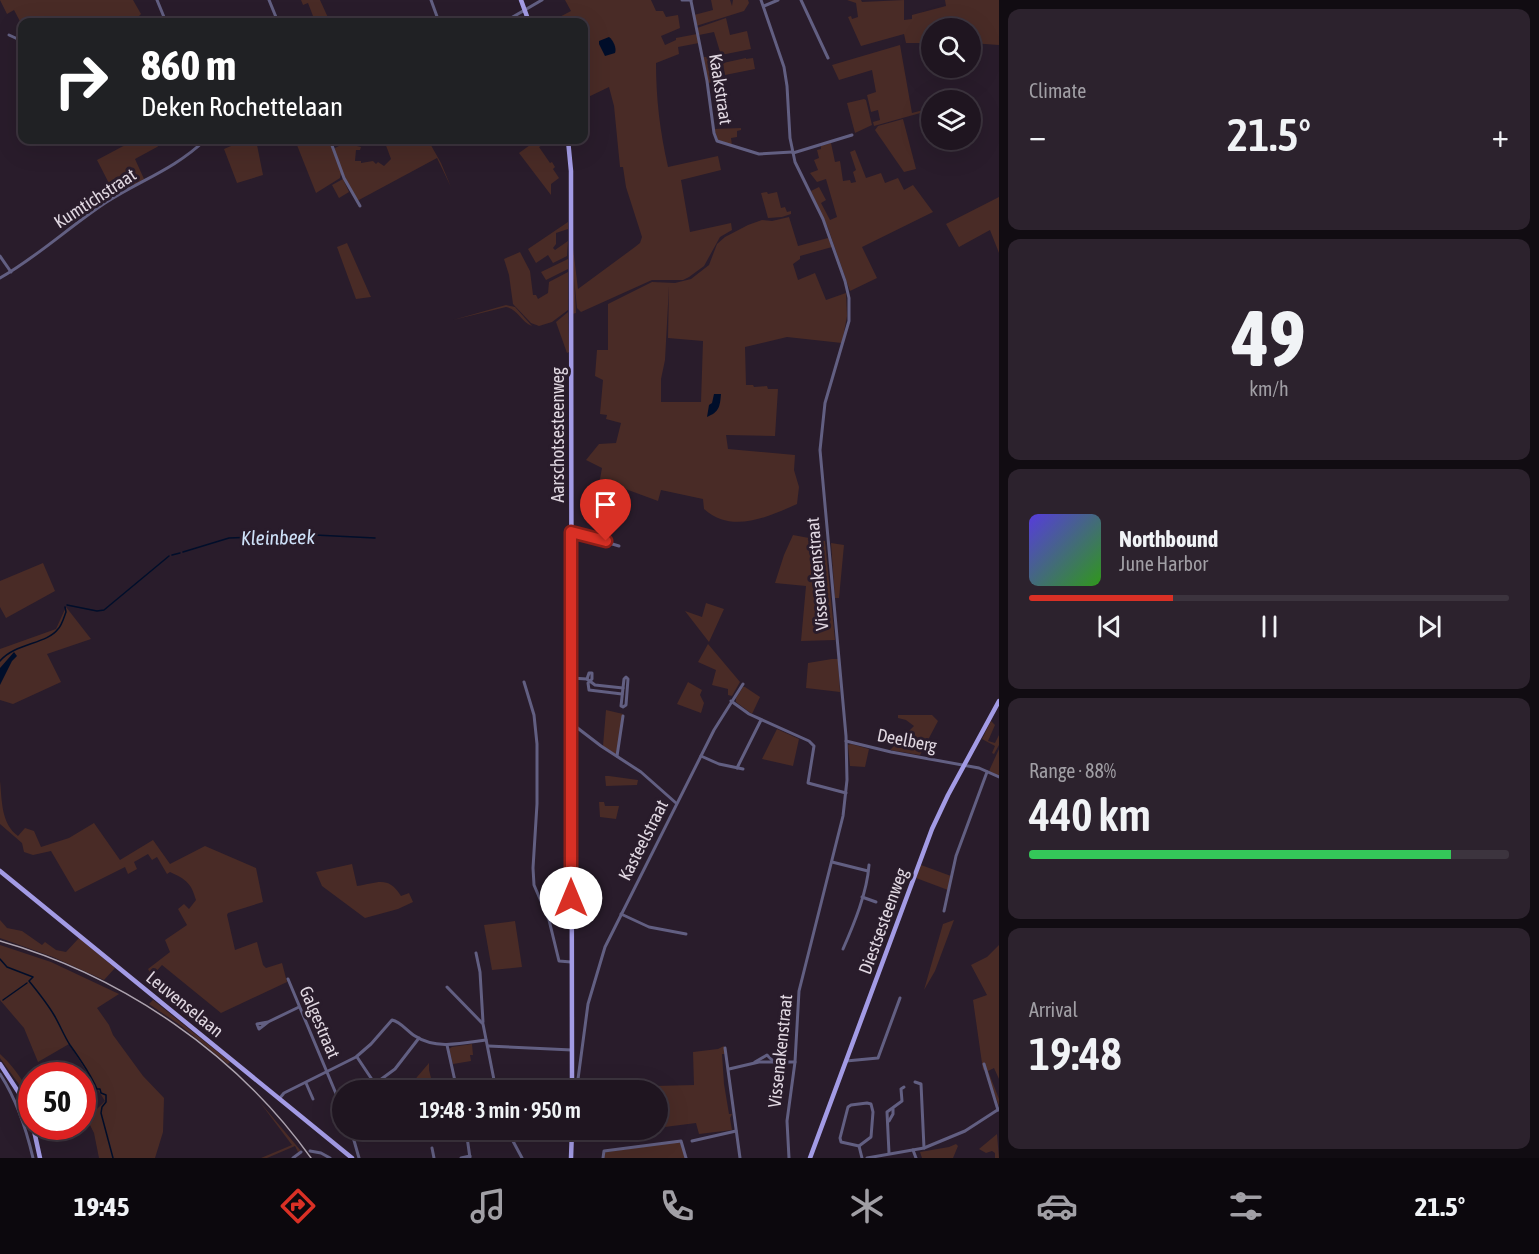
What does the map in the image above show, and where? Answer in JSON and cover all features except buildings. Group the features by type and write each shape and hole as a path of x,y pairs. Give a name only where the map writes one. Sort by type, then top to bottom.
{"main road":[{"path":"521,0 528,18"},
{"name":"Aarschotsesteenweg","path":"568,144 571,171 572,1080"},
{"name":"Diestsesteenweg","path":"810,1158 928,840 941,809 999,701"},
{"name":"Leuvenselaan","path":"0,871 352,1158"},
{"path":"0,1064 18,1092"},
{"path":"36,1140 40,1158"},
{"path":"572,1140 572,1158"}],"street":[{"path":"157,0 164,18"},
{"path":"269,0 276,18"},
{"path":"430,0 437,18"},
{"path":"512,18 542,0"},
{"path":"682,0 691,0"},
{"name":"Kaakstraat","path":"691,0 716,139 719,142 759,154 792,153"},
{"name":"Vissenakenstraat","path":"761,0 784,67 792,153 823,219 849,298 849,321 825,403 820,450 846,741 847,793 800,991 795,1062 787,1121 789,1158"},
{"path":"764,6 778,0"},
{"path":"801,0 828,58"},
{"path":"9,34 18,39"},
{"path":"792,153 852,135"},
{"name":"Kumtichstraat","path":"0,278 107,202 178,163 200,144"},
{"path":"331,144 344,178 360,206"},
{"path":"0,256 11,272"},
{"path":"571,532 619,546"},
{"path":"626,677 628,679 626,705 623,707 621,706 623,688 626,677"},
{"path":"571,678 588,680 595,685 623,688"},
{"path":"588,680 589,690 622,694"},
{"path":"524,682 534,715 537,744 534,885 549,920 560,961 571,962"},
{"name":"Kasteelstraat","path":"577,1080 591,991 605,946 676,803 731,701 744,684"},
{"path":"731,701 749,714 813,742 814,749 808,783 847,793"},
{"path":"617,756 623,716"},
{"path":"737,768 761,720"},
{"path":"571,723 641,772 676,803"},
{"name":"Deelberg","path":"846,741 891,752 979,768 999,777"},
{"path":"701,756 719,764 743,769"},
{"path":"945,911 957,856 987,772"},
{"path":"832,862 868,871"},
{"path":"843,949 852,930 869,865"},
{"path":"862,897 876,902"},
{"path":"621,914 649,927 686,934"},
{"path":"476,953 480,972 483,1023 494,1080"},
{"name":"Galgestraat","path":"288,979 332,1085"},
{"path":"447,987 483,1023"},
{"path":"846,1061 878,1058 900,998"},
{"path":"268,1022 299,1007"},
{"path":"279,1099 284,1094 356,1056 371,1044 392,1020 419,1038 447,1045 486,1040"},
{"path":"380,1080 395,1069 419,1038"},
{"path":"447,1045 455,1080"},
{"path":"488,1046 572,1050"},
{"path":"725,1048 740,1158"},
{"path":"356,1056 374,1080"},
{"path":"728,1069 754,1063 795,1062"},
{"path":"867,1158 924,1148 965,1131 999,1110 984,1064"},
{"path":"0,1074 26,1127 33,1158"},
{"path":"915,1082 921,1084 924,1148"},
{"path":"306,1083 313,1099"},
{"path":"889,1154 887,1112 902,1101 901,1089 904,1087"},
{"path":"867,1103 871,1104 873,1112 871,1137 859,1146 841,1142 840,1138 848,1107 867,1103"},
{"path":"692,1141 736,1131"},
{"path":"354,1140 359,1158"},
{"path":"461,1158 470,1157 467,1140"},
{"path":"512,1140 522,1158"},
{"path":"603,1158 603,1151 681,1142 686,1158"},
{"path":"859,1146 862,1158"},
{"path":"432,1148 434,1158"},
{"path":"913,1150 916,1158"},
{"path":"310,1151 330,1158"},
{"path":"293,1158 301,1152"}],"shaded area":[{"path":"0,0 133,0 141,14 140,18 18,18 14,10 7,14"},
{"path":"301,0 320,0 328,18 309,18 313,16 308,3 303,5"},
{"path":"565,0 651,0 656,11 663,11 666,17 678,15 680,28 661,36 665,45 676,38 697,34 699,43 678,47 679,54 656,63 663,141 668,167 718,156 721,170 681,180 690,232 731,223 732,230 720,237 704,266 689,277 683,280 652,280 581,312 577,308 574,278 576,313 572,314 573,248 578,289 640,243 642,237 626,187 623,167 620,167 614,106 609,87 588,97 588,18 558,18 571,11"},
{"path":"711,0 730,0 732,6 733,0 748,0 749,3 744,11 696,26 694,15 713,10"},
{"path":"847,0 861,0 862,2 904,0 904,20 912,19 912,15 946,6 945,0 999,0 999,45 981,44 981,18 921,18 921,43 906,43 904,34 861,46 848,17 851,16 852,19 858,17 856,3"},
{"path":"726,18 730,35 747,31 751,49 721,55 714,32 699,35 697,28"},
{"path":"900,45 912,113 921,111 921,113 874,126 873,122 880,120 878,110 871,112 867,95 876,92 872,70 839,80 832,65"},
{"path":"703,57 707,59 716,57 722,80 708,83"},
{"path":"753,58 755,69 725,75 723,63"},
{"path":"864,99 872,125 855,133 847,103"},
{"path":"903,119 916,169 904,172 875,130 878,126"},
{"path":"741,128 737,131 737,137 731,138 732,146 718,140 714,129"},
{"path":"831,143 835,162 840,161 843,181 856,182 853,172 856,170 850,152 855,150 866,178 881,173 885,183 898,178 904,190 913,185 933,212 862,247 877,278 850,291 828,228 811,191 819,187 826,200 821,203 830,220 837,217 826,179 817,182 810,173 818,170 814,160 819,158 817,150"},
{"path":"127,144 161,144 135,159 144,179 115,195 97,160"},
{"path":"236,144 257,144 263,175 237,183 224,149"},
{"path":"297,144 330,144 341,173 340,178 316,193"},
{"path":"349,144 361,147 360,150 356,150 355,161 361,161 361,163 373,161 384,166 391,159 385,144 430,144 451,187 437,158 357,201 334,152 335,148"},
{"path":"531,144 544,144 539,147 550,163 552,162 555,167 553,169 559,178 551,184 551,195 519,153"},
{"path":"343,179 349,192 339,198 332,185"},
{"path":"767,192 768,194 777,192 781,208 785,207 787,212 791,211 791,214 768,218 761,193"},
{"path":"999,197 999,253 990,230 959,247 946,224"},
{"path":"789,217 798,246 828,238 832,247 800,256 800,259 793,264 798,280 815,273 826,300 846,293 847,316 842,343 787,337 745,347 746,385 778,389 775,436 726,435 728,449 795,455 794,470 799,487 797,504 762,518 738,522 726,521 704,509 703,499 661,490 658,501 612,484 610,490 603,483 603,479 600,479 602,468 586,460 599,444 616,443 621,423 606,419 607,415 600,414 603,380 595,376 597,350 608,350 608,304 652,282 675,283 691,279 709,265 717,244 725,237 762,220 772,221","holes":["669,286 668,338 703,341 701,402 661,402 661,379 665,360"]},
{"path":"568,222 568,229 556,233 556,244 553,248 555,250 568,241 567,256 553,263 548,255 536,263 528,249"},
{"path":"347,243 371,297 356,299 337,247"},
{"path":"520,252 530,271 533,295 536,295 538,299 548,293 549,282 568,272 568,310 552,322 539,326 531,323 513,304 504,259"},
{"path":"568,259 568,269 546,280 541,272"},
{"path":"506,305 515,307 532,326 514,310 506,307 453,320"},
{"path":"568,312 569,352 567,353 556,322"},
{"path":"793,535 825,541 835,640 801,641 806,586 775,583"},
{"path":"831,543 844,545 839,598 835,598"},
{"path":"43,563 55,591 6,618 0,607 0,581"},
{"path":"706,603 724,609 709,642 685,611 702,617"},
{"path":"66,607 91,639 47,654 61,682 13,704 0,700 0,649 56,629"},
{"path":"708,644 740,682 732,696 728,695 728,689 712,685 716,670 698,662"},
{"path":"838,659 840,692 806,688 808,663"},
{"path":"688,682 702,690 700,695 704,703 701,713 677,704"},
{"path":"743,687 760,697 752,714 736,702"},
{"path":"606,710 623,714 616,755 603,746"},
{"path":"898,715 932,715 938,721 920,755 890,750 914,726 898,718"},
{"path":"991,721 995,725 988,741 995,743 999,735 999,745 994,754 992,753 995,746 982,739"},
{"path":"777,729 799,739 793,766 762,759"},
{"path":"848,745 869,749 865,767 850,766"},
{"path":"999,749 999,776 989,771"},
{"path":"605,776 638,780 637,785 606,786"},
{"path":"0,781 3,811 8,825 18,836 25,828 34,831 41,847 69,838 94,823 120,860 153,840 170,864 205,846 256,868 263,902 227,915 235,950 257,942 263,965 266,968 282,963 287,982 221,1013 162,965 152,976 148,969 170,952 165,940 187,925 178,909 184,904 189,909 196,900 190,886 176,875 170,872 167,874 157,857 152,860 148,854 134,862 137,869 128,874 125,867 75,892 51,851 33,855 24,852 22,843 0,824"},
{"path":"599,802 604,802 605,806 619,806 616,819 600,817"},
{"path":"352,864 357,886 377,882 387,883 392,885 401,896 409,893 413,902 398,909 365,918 322,886 316,872"},
{"path":"921,865 951,876 948,890 916,878"},
{"path":"0,920 7,928 22,931 42,945 45,942 56,950 66,952 79,938 115,968 104,980 53,957 0,938"},
{"path":"954,920 935,971 924,990 943,924"},
{"path":"515,921 522,967 492,970 484,925"},
{"path":"0,945 51,962 119,994 97,1008 113,1035 143,1076 164,1098 163,1132 155,1158 99,1158 95,1140 96,1110 105,1101 96,1087 96,1062 80,1062 69,1044 38,1062 24,1028 0,1000"},
{"path":"999,945 999,1079 994,1068 988,1071 999,1099 999,1106 985,1069 983,1070 973,1000 987,995 971,965 987,957"},
{"path":"153,1000 230,1062 228,1064 180,1025 149,1004"},
{"path":"472,1044 471,1061 453,1064 449,1049"},
{"path":"724,1046 725,1054 722,1054 724,1084 729,1114 732,1114 730,1118 732,1130 699,1134 696,1123 668,1127 668,1086 694,1085 693,1052 718,1049"},
{"path":"0,1054 17,1072 18,1083 0,1058"},
{"path":"429,1063 432,1080 415,1080"},
{"path":"259,1101 301,1151 298,1152 295,1146 267,1158 261,1158 292,1145"},
{"path":"997,1134 999,1158 995,1158 995,1153 992,1151 986,1153 979,1149"},
{"path":"679,1142 685,1158 604,1158 606,1152"},
{"path":"956,1144 958,1146 953,1158 922,1158 920,1152 949,1147"}],"water":[{"path":"609,37 614,44 615,53 605,56 599,41"},
{"path":"714,394 721,394 719,406 707,417 709,405 712,403"},
{"path":"14,652 17,656 0,685 0,668"}],"waterway":[{"name":"Kleinbeek","path":"183,552 229,538 315,535 375,538"},
{"name":"Kleinbeek","path":"172,555 180,553"},
{"name":"Kleinbeek","path":"67,605 97,611 104,610 169,556"},
{"name":"Kleinbeek","path":"0,661 6,655 53,634 62,623 66,612 65,607"},
{"name":"Kleinbeek","path":"0,959 7,967 33,977 29,981 51,1011 97,1089 106,1095 106,1102 101,1113 113,1158"},
{"path":"3,1000 27,983"}],"railway":[{"path":"0,941 46,956 90,975 174,1024 213,1053 248,1085 281,1120 311,1158"}],"route":[{"path":"571,898 571,532 606,541"}]}
